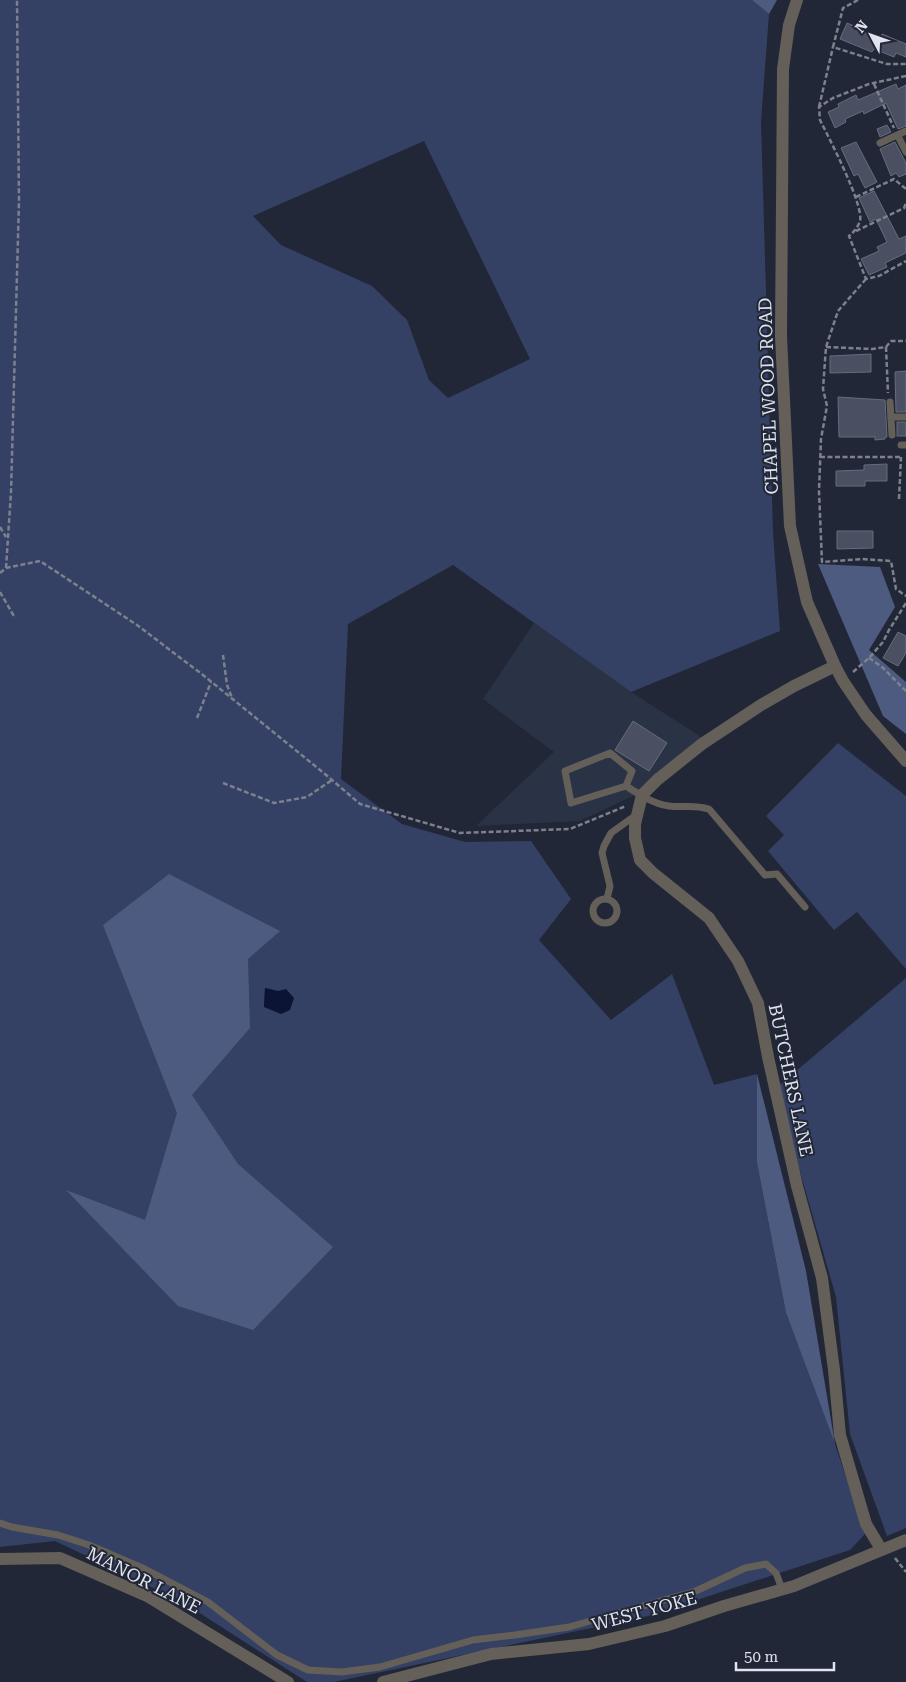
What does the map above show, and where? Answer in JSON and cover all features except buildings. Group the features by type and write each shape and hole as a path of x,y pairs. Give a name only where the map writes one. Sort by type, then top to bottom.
{"street":[{"name":"CHAPEL WOOD ROAD","path":"797,0 789,25 783,69 781,336 790,526 807,602 842,681 866,715 906,761"},
{"path":"639,804 657,780 702,744 753,710 794,686 835,666"},
{"name":"BUTCHERS LANE","path":"639,804 635,824 635,838 640,860 653,873 709,918 738,960 758,1003 797,1186 822,1278 840,1435 866,1524 884,1548"},
{"name":"WEST YOKE","path":"383,1682 491,1654 589,1644 665,1626 782,1589 906,1540"},
{"name":"MANOR LANE","path":"0,1559 60,1558 147,1596 288,1682"}],"lane":[{"path":"880,143 906,131"},
{"path":"898,136 906,152"},
{"path":"890,402 892,435"},
{"path":"891,417 906,417"},
{"path":"610,752 632,771 626,786 571,804 565,771 610,752"},
{"path":"626,786 639,804"},
{"path":"607,899 610,886 602,853 611,833 639,804 660,804 671,807 696,805 709,809 765,875 777,874 805,907"},
{"path":"0,1523 58,1535 89,1545 145,1569 208,1602 277,1655 308,1670 342,1672 380,1668 473,1640 569,1626 696,1591 745,1568 766,1564 776,1573 782,1589"}],"path":[{"path":"6,568 11,492 19,201 17,0"},
{"path":"854,231 860,219 856,197 820,120 819,106 843,8 858,0"},
{"path":"833,47 887,64 906,64"},
{"path":"819,106 833,98 874,84 906,76"},
{"path":"874,84 898,136"},
{"path":"856,197 894,179 906,189"},
{"path":"866,279 848,236 854,231 904,208 906,203"},
{"path":"906,261 879,276 866,279 838,311 826,347 823,389 827,406 821,439 819,491 822,562 862,559 891,561 896,589 906,596"},
{"path":"826,347 872,349 886,347 891,341 906,341"},
{"path":"886,347 890,402"},
{"path":"899,500 900,457 904,445"},
{"path":"820,457 900,457"},
{"path":"0,527 7,538"},
{"path":"0,573 6,568 40,561 137,626 211,682 360,804 460,833 570,829 639,804"},
{"path":"0,592 15,618"},
{"path":"842,681 869,658 883,642 906,603"},
{"path":"224,655 226,686 232,699"},
{"path":"869,658 882,666 906,691"},
{"path":"196,718 211,682"},
{"path":"223,783 274,803 307,797 332,780"},
{"path":"884,1548 906,1572"}],"shaded area":[{"path":"0,0 752,0 769,14 761,122 773,532 780,631 631,692 453,565 348,624 341,779 402,824 465,842 531,841 571,899 539,940 611,1020 672,974 714,1085 757,1074 757,1163 786,1313 835,1444 865,1534 850,1550 648,1616 334,1682 307,1682 181,1601 55,1541 0,1547","holes":["424,141 530,359 448,398 429,380 407,320 372,286 281,245 253,216","265,988 278,991 264,1007"]},
{"path":"752,0 777,0 769,14"},
{"path":"818,564 880,567 895,607 869,650 906,682 906,734 883,716"},
{"path":"534,623 631,692 703,738 633,796 580,821 476,826 554,752 483,699"},
{"path":"838,743 906,796 906,969 857,912 834,930 768,851 784,835 766,816"},
{"path":"169,874 280,931 248,959 250,1028 192,1095 238,1164 333,1247 253,1330 178,1306 66,1190 145,1220 177,1113 103,925"},
{"path":"906,978 906,1528 887,1536 850,1434 836,1297 776,1088"},
{"path":"265,988 278,991 286,989 294,998 290,1010 281,1014 264,1007"},
{"path":"757,1074 806,1271 835,1444 786,1313 757,1163"}]}
